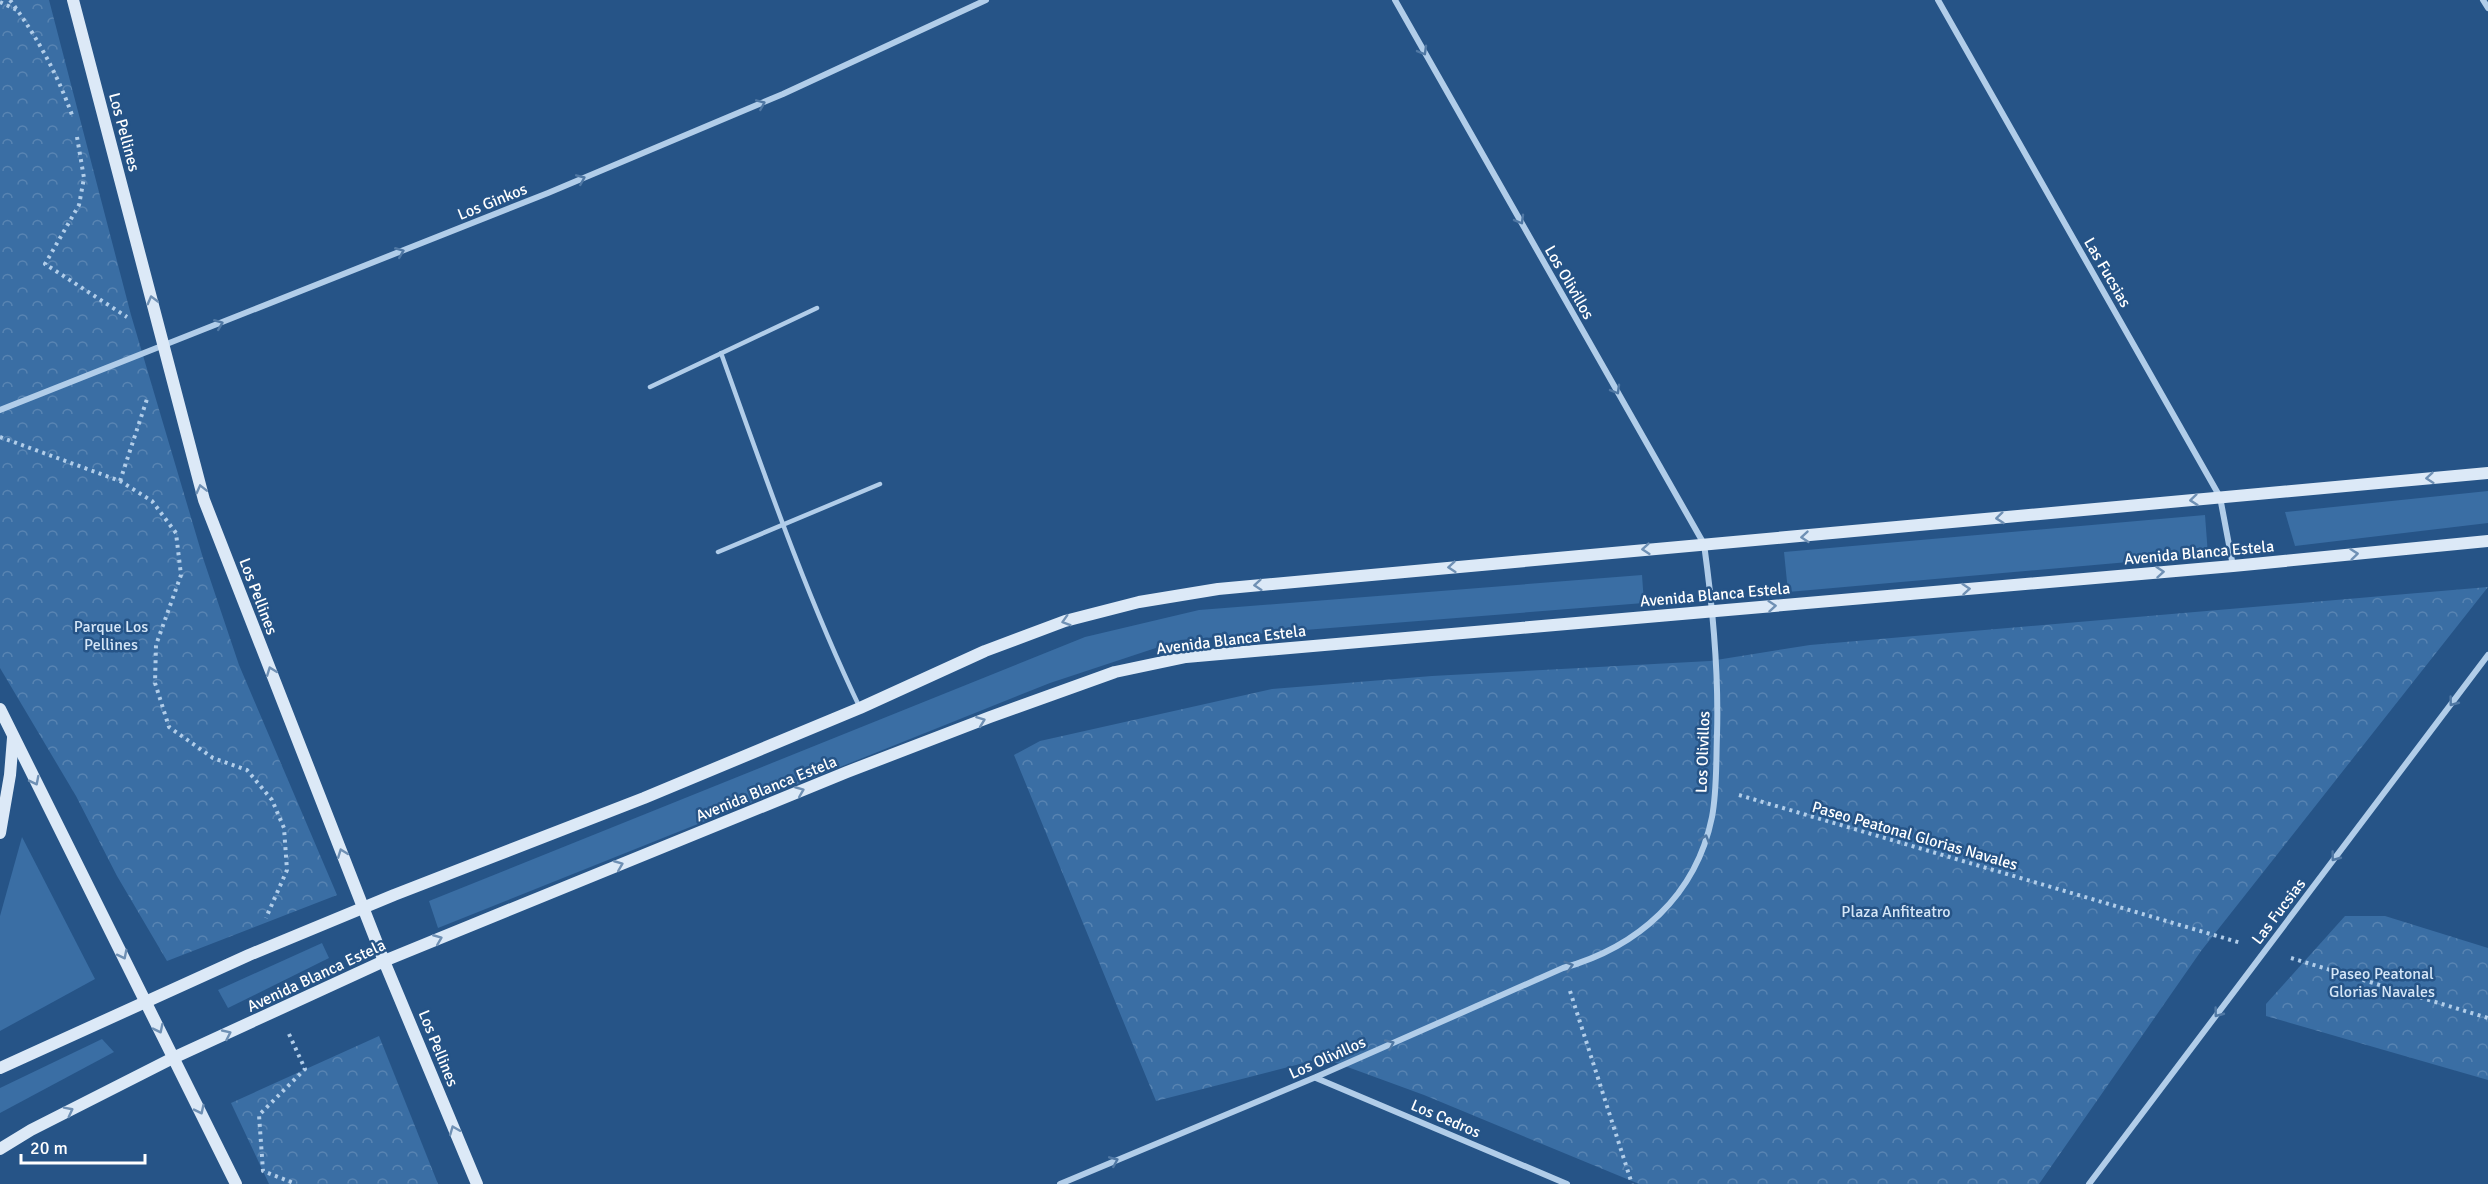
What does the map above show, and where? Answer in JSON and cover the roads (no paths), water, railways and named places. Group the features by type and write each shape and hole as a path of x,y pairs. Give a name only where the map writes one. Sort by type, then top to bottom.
{"main road":[{"name":"Los Pellines","path":"73,0 204,500 384,961 477,1184"},
{"path":"0,1068 145,1000 249,955 363,907 644,798 860,708 985,651 1065,621 1139,602 1218,589 1704,544 1788,539 2488,473"},
{"name":"Avenida Blanca Estela","path":"0,1149 31,1130 173,1058 384,961 858,768 1115,672 1186,657 2233,566 2488,541"},
{"path":"0,709 236,1184"},
{"path":"0,833 10,775 13,737"}],"street":[{"name":"Los Ginkos","path":"0,410 548,193 783,94 986,0"},
{"name":"Los Olivillos","path":"1060,1184 1316,1077 1563,968 1597,957 1636,935 1656,918 1676,897 1692,872 1704,846 1712,817 1715,788 1718,680 1713,611 1704,544 1395,0"},
{"name":"Las Fucsias","path":"1938,0 2220,497 2233,566"},
{"path":"2483,0 2488,8"},
{"name":"Las Fucsias","path":"2089,1184 2488,655"},
{"name":"Los Cedros","path":"1316,1077 1567,1184"}],"lane":[{"path":"650,387 817,308"},
{"path":"720,353 782,524 831,647 860,708"},
{"path":"718,552 880,484"}],"park label":[{"name":"Parque Los Pellines","path":"111,635"},
{"name":"Plaza Anfiteatro","path":"1896,911"},
{"name":"Paseo Peatonal Glorias Navales","path":"2382,982"}]}
